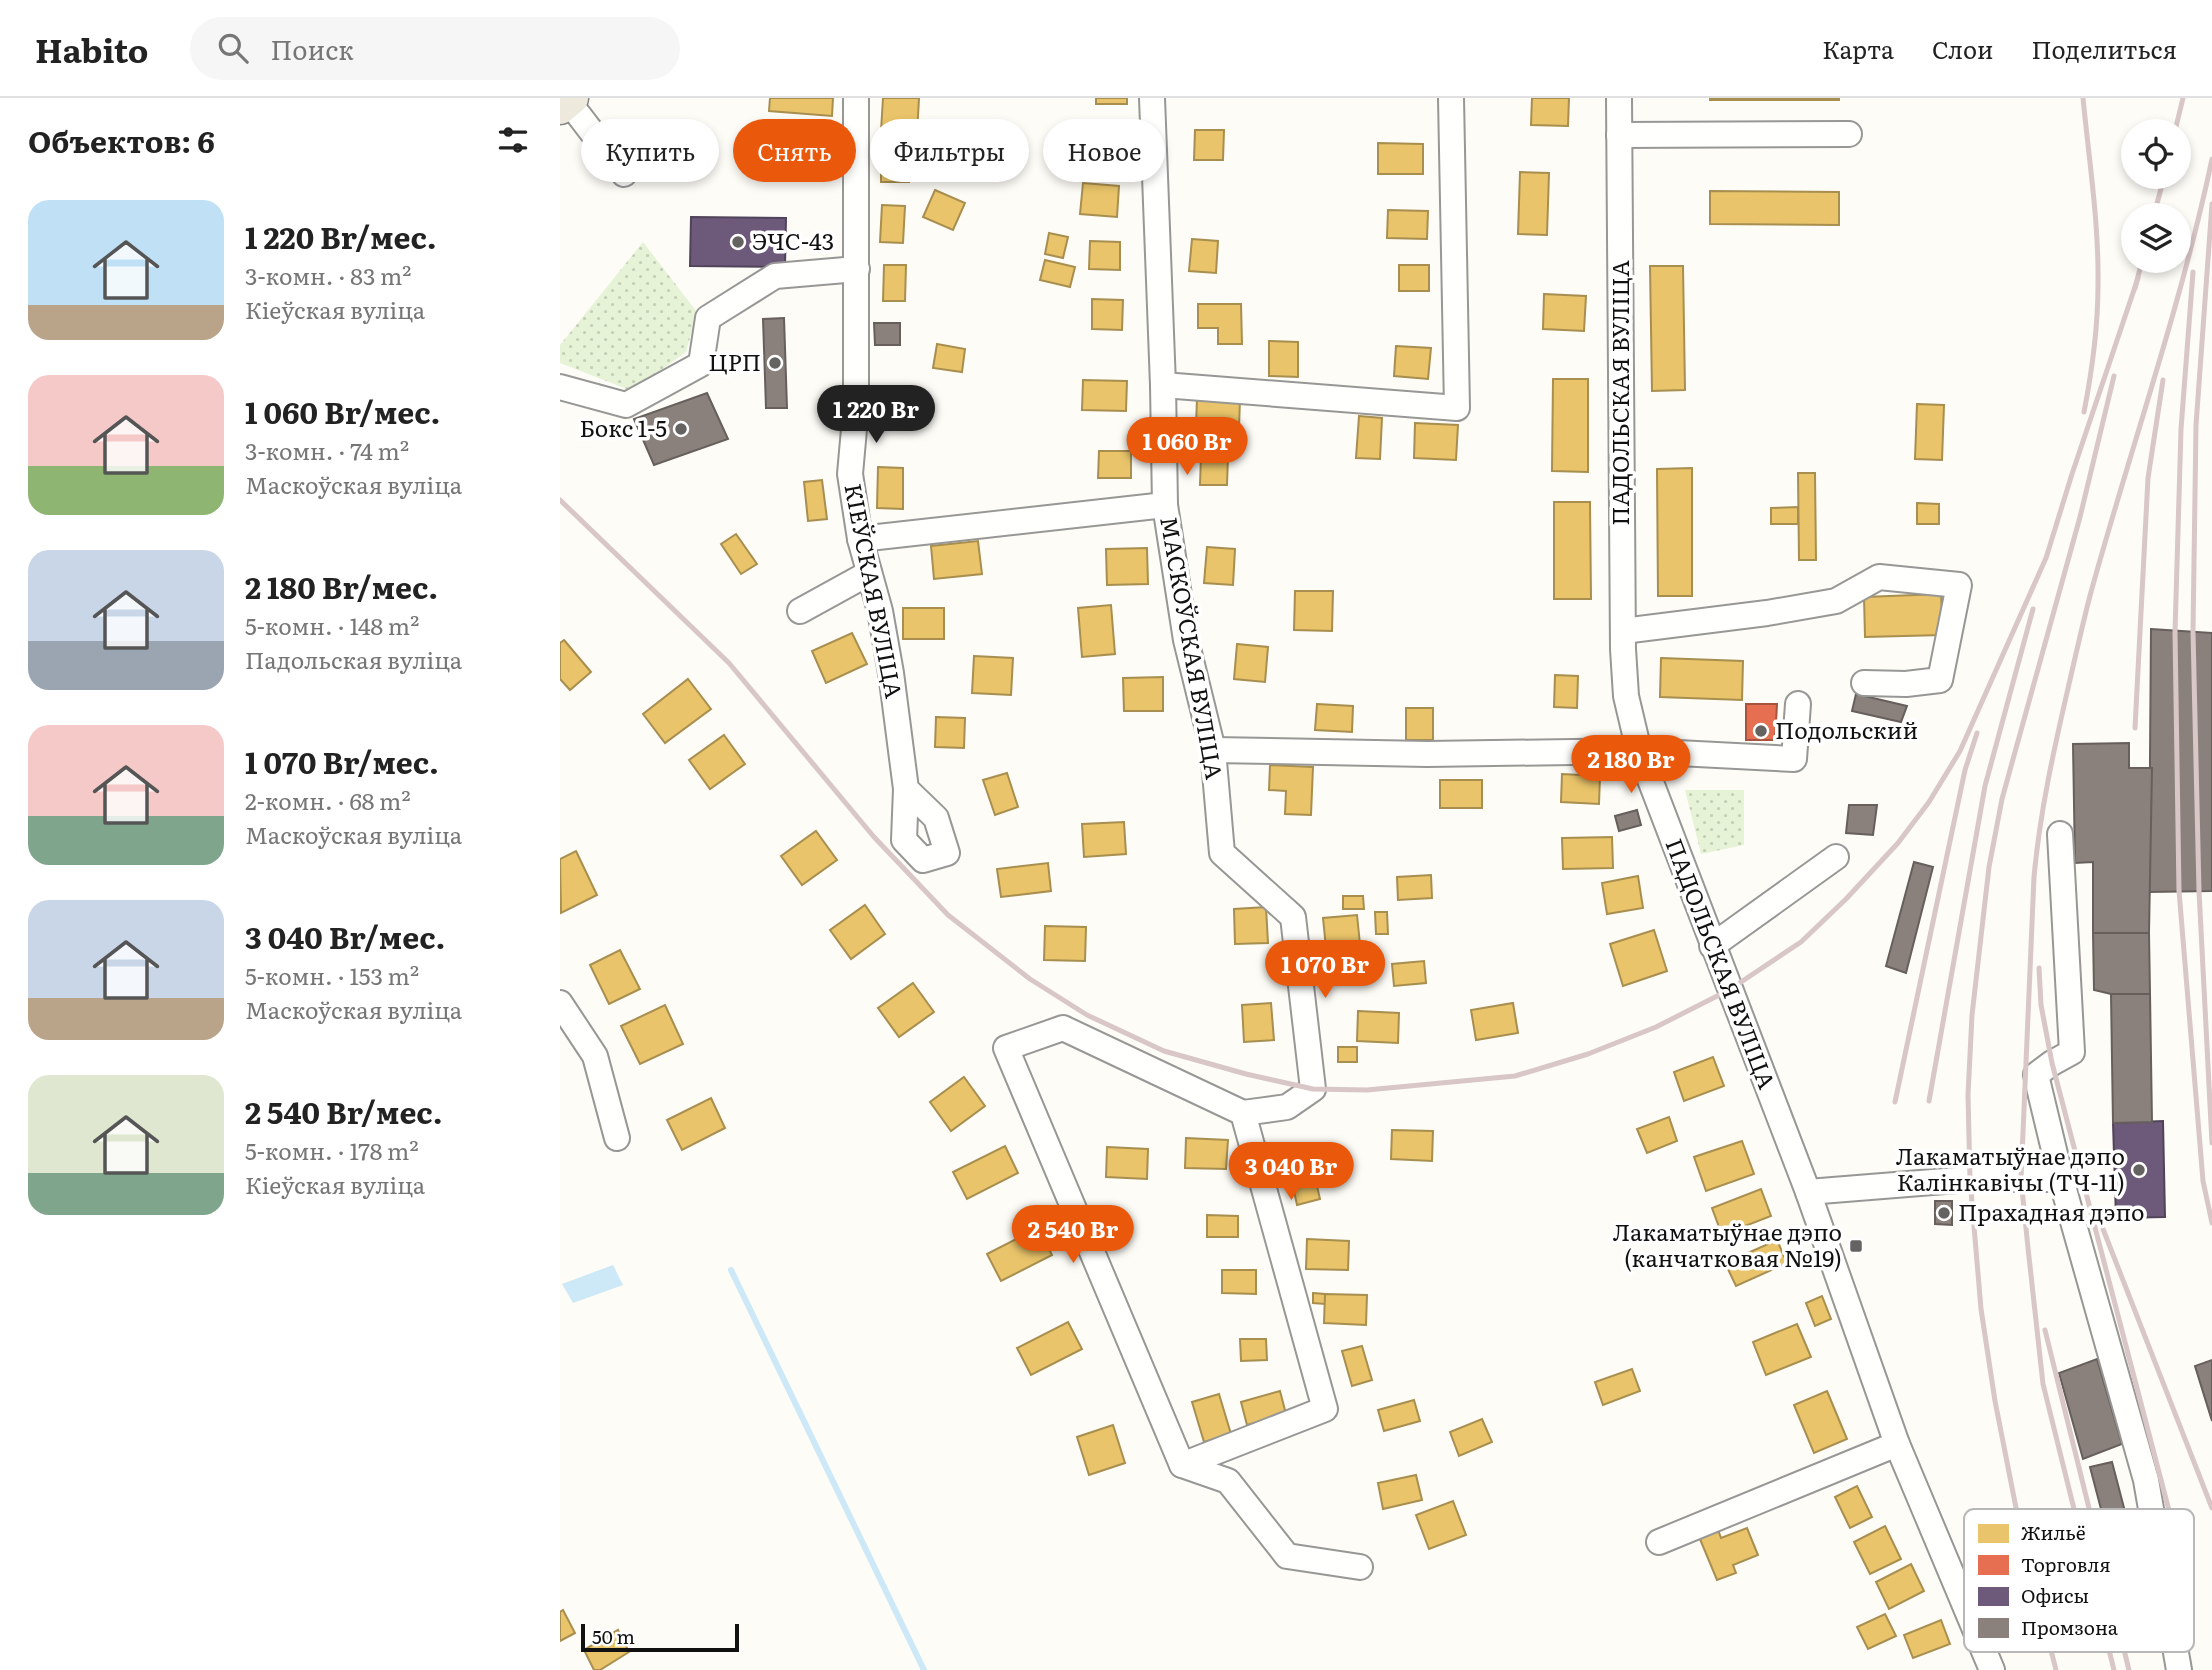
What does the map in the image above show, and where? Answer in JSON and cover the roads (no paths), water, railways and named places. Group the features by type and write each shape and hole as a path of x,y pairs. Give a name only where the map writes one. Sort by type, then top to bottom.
{"street":[{"name":"КІЕЎСКАЯ ВУЛІЦА","path":"856,98 856,407 850,474 860,539 880,611 906,789"},
{"name":"МАСКОЎСКАЯ ВУЛІЦА","path":"1152,98 1165,505 1186,640 1213,750 1222,853 1293,917 1313,1089 1287,1107 1242,1113"},
{"path":"1163,385 1457,408 1451,98"},
{"name":"ПАДОЛЬСКАЯ ВУЛІЦА","path":"1619,98 1623,631 1626,696 1639,751 1808,1192 1897,1444 1964,1603"},
{"path":"567,102 581,120"},
{"path":"1619,135 1849,134"},
{"path":"560,387 626,405 701,364 708,318 775,276 858,269"},
{"path":"860,539 1165,505"},
{"path":"800,611 869,573"},
{"path":"1623,631 1767,613 1836,601 1880,577 1959,585 1940,680 1906,684 1864,683"},
{"path":"1213,750 1427,754 1639,751 1794,758 1798,704"},
{"path":"2060,834 2072,1052 2036,1075 2061,1179 2146,1480 2151,1509"},
{"path":"1712,946 1836,857"},
{"path":"560,1003 595,1056 617,1138"},
{"path":"1182,1465 1325,1409 1242,1113 1063,1028 1006,1048 1182,1465 1228,1481 1287,1556 1360,1567"},
{"path":"1808,1192 1970,1178 2061,1179"},
{"path":"1659,1542 1897,1444"},
{"name":"ПАДОЛЬСКАЯ ВУЛІЦА","path":"1984,1652 1992,1670"},
{"path":"2176,1652 2179,1670"}],"water":[{"path":"613,1265 623,1285 573,1303 562,1284"}],"waterway":[{"path":"731,1270 924,1670"}],"railway":[{"path":"2083,98 2098,262 2097,317 2084,412"},
{"path":"2178,119 2183,98"},
{"path":"2074,1509 2043,1384 2021,1179 2034,877 2048,780 2085,615 2171,322 2212,159"},
{"path":"2157,203 2161,189"},
{"path":"2212,204 2196,425 2193,632 2199,891 2212,1143"},
{"path":"2193,272 2181,429 2175,632 2179,891 2203,1181 2212,1223"},
{"path":"2135,288 2139,273"},
{"path":"560,500 729,663 874,837 948,915 1030,979 1087,1015 1164,1051 1313,1089 1367,1090 1515,1076 1588,1054 1656,1027 1729,990 1801,942 1898,843 1929,802 1960,751 2046,558 2138,278"},
{"path":"2016,1509 1995,1401 1981,1309 1970,1179 1968,1095 1972,1015 1989,867 2002,799 2080,517 2114,376"},
{"path":"2135,728 2148,478 2163,380"},
{"path":"1929,1101 1985,786 2033,609"},
{"path":"1895,1102 1965,770 1977,733"},
{"path":"2039,968 2041,1005 2052,1063 2169,1509"},
{"path":"2103,1229 2212,1508"},
{"path":"2045,1330 2089,1509"},
{"path":"2051,1652 2056,1670"},
{"path":"2110,1652 2114,1670"},
{"path":"2125,1652 2129,1670"}],"place":[{"name":"ЭЧС-43","path":"738,242"},
{"name":"ЦРП","path":"775,363"},
{"name":"Бокс 1-5","path":"681,429"},
{"name":"Подольский","path":"1761,731"},
{"name":"Лакаматыўнае дэпо Калінкавічы (ТЧ-11)","path":"2139,1170"},
{"name":"Прахадная дэпо","path":"1944,1213"},
{"name":"Лакаматыўнае дэпо (канчатковая №19)","path":"1856,1246"}]}
